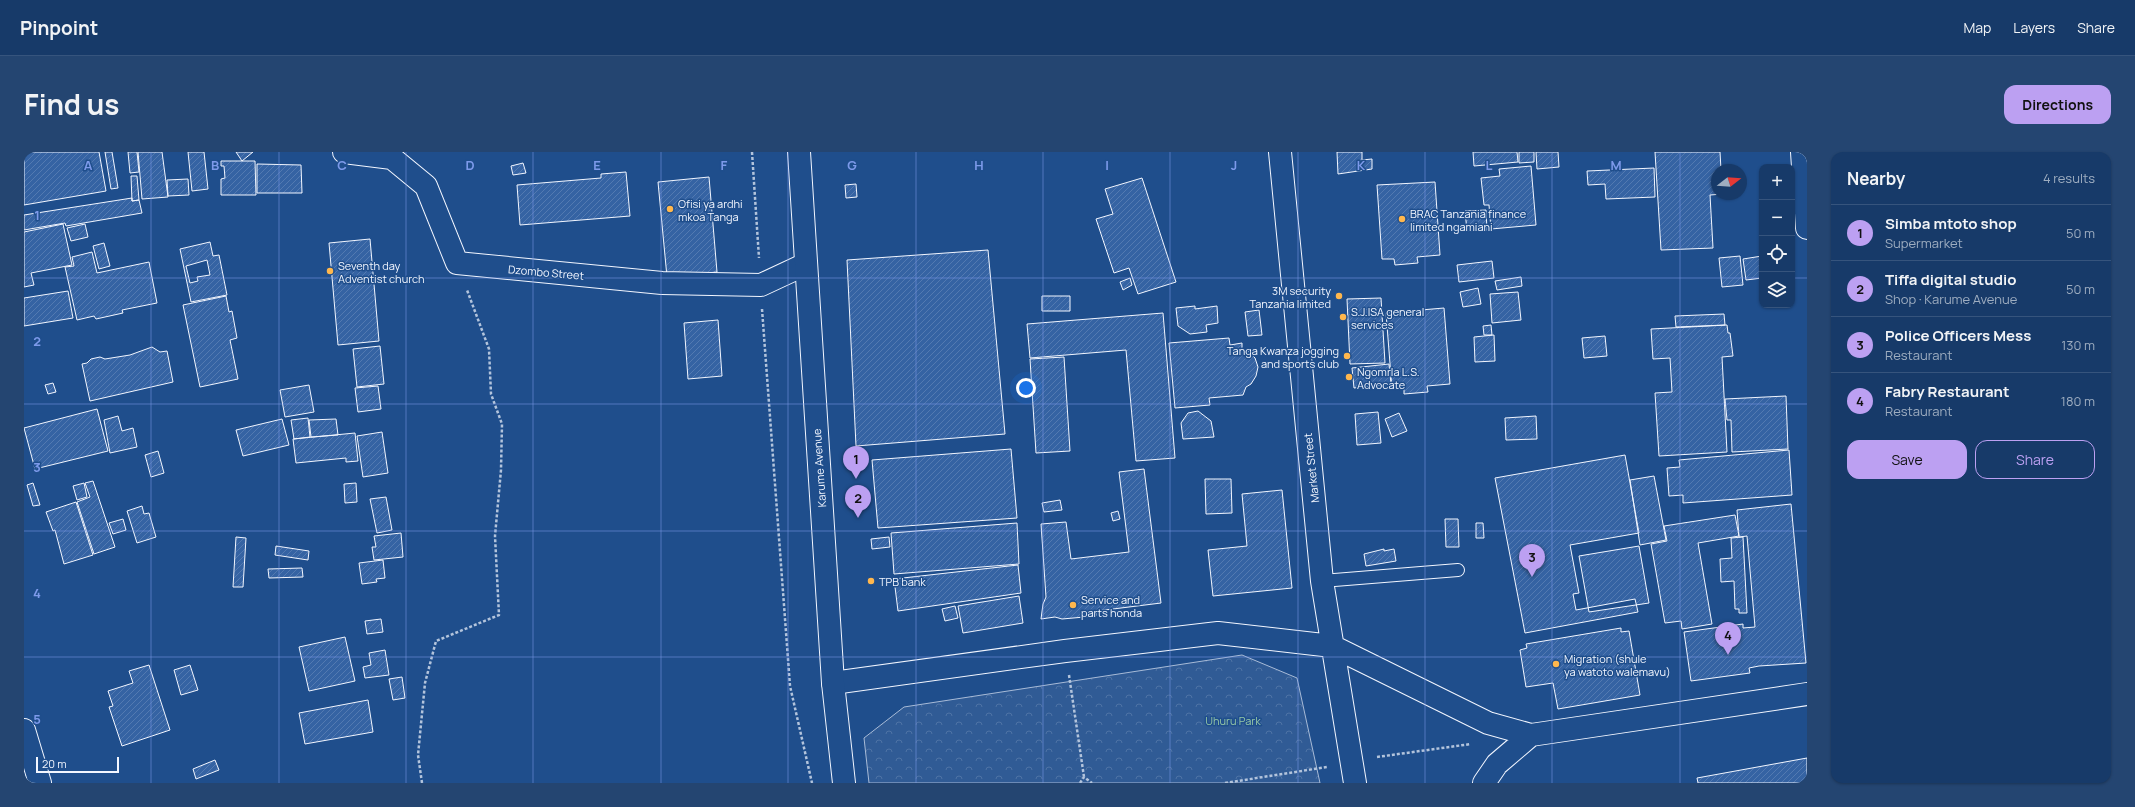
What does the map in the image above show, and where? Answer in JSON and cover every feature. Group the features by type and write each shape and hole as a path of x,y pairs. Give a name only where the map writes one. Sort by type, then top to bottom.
{"street":[{"path":"344,152 392,158 426,186 457,263"},
{"name":"Karume Avenue","path":"798,152 833,683 844,783"},
{"name":"Market Street","path":"1280,152 1322,581 1355,783"},
{"path":"1802,152 1807,228"},
{"name":"Dzombo Street","path":"457,263 662,283 761,285 806,264"},
{"path":"833,683 1065,651 1218,633 1332,646 1488,723 1530,735 1807,694"},
{"path":"24,730 40,783"},
{"path":"1484,783 1497,764 1530,735"}],"lane":[{"path":"1322,581 1458,570"}],"path":[{"path":"752,152 790,686 812,783"},
{"path":"422,783 418,755 425,683 436,641 499,615 495,536 501,470 502,424 491,394 489,350 457,263"},
{"path":"1065,651 1084,777 1080,783"},
{"path":"1225,783 1318,769 1351,761 1476,743"},
{"path":"1084,777 1092,783"}],"green space":[{"name":"Uhuru Park","path":"1242,655 1297,678 1320,783 869,783 864,738 904,707"}],"building":[{"path":"24,152 99,152 106,191 24,205"},
{"path":"105,152 112,152 118,188 111,189"},
{"path":"128,152 137,152 139,172 130,173"},
{"path":"138,152 162,152 168,197 142,199"},
{"path":"188,152 204,152 208,189 192,191"},
{"path":"236,152 253,152 242,161"},
{"path":"1337,152 1362,152 1362,160 1372,159 1372,169 1338,174"},
{"path":"1473,152 1517,152 1518,162 1474,166"},
{"path":"1519,152 1534,152 1534,162 1519,163"},
{"path":"1536,152 1558,152 1559,167 1537,169"},
{"path":"1655,152 1720,152 1721,164 1711,164 1710,195 1713,248 1661,250"},
{"path":"221,161 255,161 256,195 221,195 221,179 225,178 224,166 221,166"},
{"path":"523,163 526,173 513,175 511,166"},
{"path":"257,164 301,165 302,193 257,193"},
{"path":"1531,166 1536,225 1491,229 1489,205 1484,205 1481,178 1500,176 1499,169"},
{"path":"1654,168 1655,197 1606,199 1605,184 1588,185 1587,171"},
{"path":"626,172 630,216 520,225 517,185 601,178 601,174"},
{"path":"131,176 137,176 139,200 132,201"},
{"path":"709,177 717,272 667,277 658,182"},
{"path":"1142,178 1176,282 1138,294 1129,268 1114,273 1096,219 1113,214 1105,189"},
{"path":"188,179 189,195 168,196 167,180"},
{"path":"1435,182 1440,255 1417,257 1418,263 1395,265 1394,259 1382,259 1377,185"},
{"path":"856,184 857,197 846,198 845,185"},
{"path":"132,198 132,201 139,200 142,213 66,226 65,223 24,230 24,215"},
{"path":"1486,210 1487,230 1467,231 1465,211"},
{"path":"63,224 72,265 31,273 34,285 24,287 24,232"},
{"path":"85,224 88,237 71,241 67,228"},
{"path":"370,239 379,341 338,345 329,243"},
{"path":"210,242 213,256 219,255 227,295 191,302 180,249","holes":["207,260 210,275 197,277 198,281 190,283 186,266"]},
{"path":"104,243 110,266 99,269 93,246"},
{"path":"988,250 1005,434 856,446 847,260"},
{"path":"92,252 97,273 149,262 157,303 122,310 123,313 96,319 94,316 77,320 65,267 74,266 72,257"},
{"path":"1740,256 1743,285 1722,287 1719,258"},
{"path":"1759,256 1759,278 1746,280 1743,259"},
{"path":"1492,261 1494,278 1459,282 1457,265"},
{"path":"1521,277 1522,286 1497,290 1495,281"},
{"path":"1130,278 1132,285 1123,290 1120,282"},
{"path":"1478,288 1481,304 1463,307 1460,292"},
{"path":"68,291 73,318 24,326 24,298"},
{"path":"1518,292 1521,320 1492,323 1490,294"},
{"path":"226,296 229,312 232,311 237,338 230,340 238,379 200,387 183,305"},
{"path":"1042,296 1070,296 1070,311 1042,311"},
{"path":"1381,298 1385,363 1350,364 1347,299"},
{"path":"1195,306 1195,309 1217,306 1218,323 1206,325 1207,332 1190,334 1178,326 1176,308"},
{"path":"1444,308 1450,384 1427,386 1428,392 1404,394 1404,388 1392,389 1386,313"},
{"path":"1259,310 1262,335 1248,336 1245,312"},
{"path":"1163,313 1175,458 1136,461 1126,350 1030,358 1027,324"},
{"path":"1724,314 1725,325 1676,327 1675,316"},
{"path":"718,320 722,376 688,379 684,323"},
{"path":"1491,325 1492,335 1484,335 1483,326"},
{"path":"1727,325 1728,333 1730,333 1733,356 1722,357 1727,452 1659,456 1655,393 1672,392 1670,358 1653,359 1651,329"},
{"path":"1494,335 1495,361 1475,362 1474,337"},
{"path":"1605,336 1607,356 1584,358 1582,338"},
{"path":"1229,338 1230,345 1242,343 1242,349 1248,351 1255,358 1258,367 1256,376 1251,384 1246,387 1243,395 1209,398 1210,405 1175,408 1169,343"},
{"path":"380,346 384,384 357,387 353,349"},
{"path":"152,347 160,352 167,351 173,382 90,401 82,364 87,363 91,359 100,357 105,359 130,355"},
{"path":"1064,357 1070,451 1036,453 1030,359"},
{"path":"1389,364 1391,384 1354,388 1352,368"},
{"path":"53,383 56,392 48,394 45,385"},
{"path":"309,385 314,412 285,417 280,390"},
{"path":"378,386 381,409 358,412 355,388"},
{"path":"1786,396 1788,449 1732,452 1731,420 1727,420 1725,399"},
{"path":"97,409 108,451 35,469 24,428"},
{"path":"1198,411 1211,421 1214,437 1183,439 1181,423 1188,413"},
{"path":"1378,412 1381,443 1357,445 1355,414"},
{"path":"1399,413 1407,431 1392,437 1385,419"},
{"path":"118,416 122,431 133,428 137,447 110,453 104,420"},
{"path":"1536,416 1537,439 1506,440 1505,418"},
{"path":"308,418 310,437 294,439 291,420"},
{"path":"282,419 289,445 243,456 236,430"},
{"path":"336,419 338,435 311,437 309,420"},
{"path":"382,432 388,473 363,477 357,436"},
{"path":"355,433 358,461 346,462 346,458 296,463 293,439"},
{"path":"1011,449 1017,518 878,528 872,460"},
{"path":"1789,450 1792,495 1683,503 1683,495 1669,496 1667,468 1680,467 1679,460"},
{"path":"158,451 164,473 151,477 145,455"},
{"path":"1625,455 1639,533 1570,545 1579,593 1573,594 1576,610 1635,599 1638,612 1525,633 1495,478"},
{"path":"1144,469 1161,603 1097,611 1096,616 1062,619 1055,617 1041,619 1043,604 1046,597 1041,524 1066,522 1071,559 1129,552 1119,472"},
{"path":"1654,476 1666,540 1640,545 1630,480"},
{"path":"1205,479 1231,479 1232,513 1206,514"},
{"path":"93,481 115,547 94,554 77,502 90,497 85,483"},
{"path":"33,483 40,505 33,506 27,485"},
{"path":"84,483 87,497 77,500 73,486"},
{"path":"356,483 357,502 345,503 344,484"},
{"path":"1282,490 1292,588 1213,596 1208,550 1247,546 1242,494"},
{"path":"386,497 392,530 377,533 370,499"},
{"path":"1060,500 1062,510 1044,512 1042,503"},
{"path":"76,502 93,555 64,564 55,530 53,531 46,512"},
{"path":"1791,504 1806,663 1759,666 1749,668 1750,673 1691,681 1684,632 1743,624 1743,628 1755,627 1747,536 1739,537 1737,510"},
{"path":"142,506 144,514 149,513 156,537 137,543 127,511"},
{"path":"1118,511 1120,519 1113,521 1111,513"},
{"path":"1735,515 1739,536 1698,543 1712,624 1682,629 1681,621 1665,623 1651,544 1667,541 1664,526"},
{"path":"123,519 126,530 113,534 109,523"},
{"path":"1445,519 1458,519 1459,547 1446,547"},
{"path":"1017,523 1019,564 894,574 891,533"},
{"path":"1476,523 1483,523 1484,538 1476,538"},
{"path":"401,533 403,557 374,560 372,547 376,547 374,536"},
{"path":"236,537 246,538 243,587 233,587"},
{"path":"889,537 890,547 872,549 871,539"},
{"path":"1743,537 1747,613 1739,613 1739,609 1735,609 1734,581 1721,582 1720,559 1732,558 1731,538"},
{"path":"276,546 309,551 308,560 275,555"},
{"path":"1639,546 1649,603 1589,612 1579,556"},
{"path":"1384,549 1384,551 1394,549 1396,561 1366,566 1364,554"},
{"path":"383,560 385,578 376,579 377,582 362,584 359,563"},
{"path":"1018,565 1021,593 898,611 894,579"},
{"path":"302,568 303,577 269,578 268,569"},
{"path":"1019,596 1023,623 963,633 958,606"},
{"path":"955,606 958,618 945,621 942,609"},
{"path":"381,619 383,632 367,634 365,621"},
{"path":"1621,628 1621,632 1629,631 1640,695 1558,709 1553,683 1526,687 1520,650 1527,648 1526,644"},
{"path":"345,637 355,681 309,691 299,647"},
{"path":"385,650 389,675 365,678 363,667 371,665 369,653"},
{"path":"149,665 170,730 122,746 109,707 113,706 108,691 133,683 129,671"},
{"path":"190,665 198,690 181,695 174,670"},
{"path":"402,677 405,698 393,700 389,679"},
{"path":"368,700 373,732 305,744 299,713"},
{"path":"1807,758 1807,783 1698,783 1697,778"},
{"path":"215,760 219,770 196,779 193,769"}],"place":[{"name":"Ofisi ya ardhi mkoa Tanga","path":"670,209"},
{"name":"BRAC Tanzania finance limited ngamiani","path":"1402,219"},
{"name":"Seventh day Adventist church","path":"330,271"},
{"name":"3M security Tanzania limited","path":"1339,296"},
{"name":"S.J.ISA general services","path":"1343,317"},
{"name":"Tanga Kwanza jogging and sports club","path":"1347,356"},
{"name":"Ngomrla L.S. Advocate","path":"1349,377"},
{"name":"Simba mtoto shop","path":"856,479"},
{"name":"Tiffa digital studio","path":"858,518"},
{"name":"Police Officers Mess","path":"1532,577"},
{"name":"TPB bank","path":"871,581"},
{"name":"Service and parts honda","path":"1073,605"},
{"name":"Fabry Restaurant","path":"1728,655"},
{"name":"Migration (shule ya watoto walemavu)","path":"1556,664"}]}
